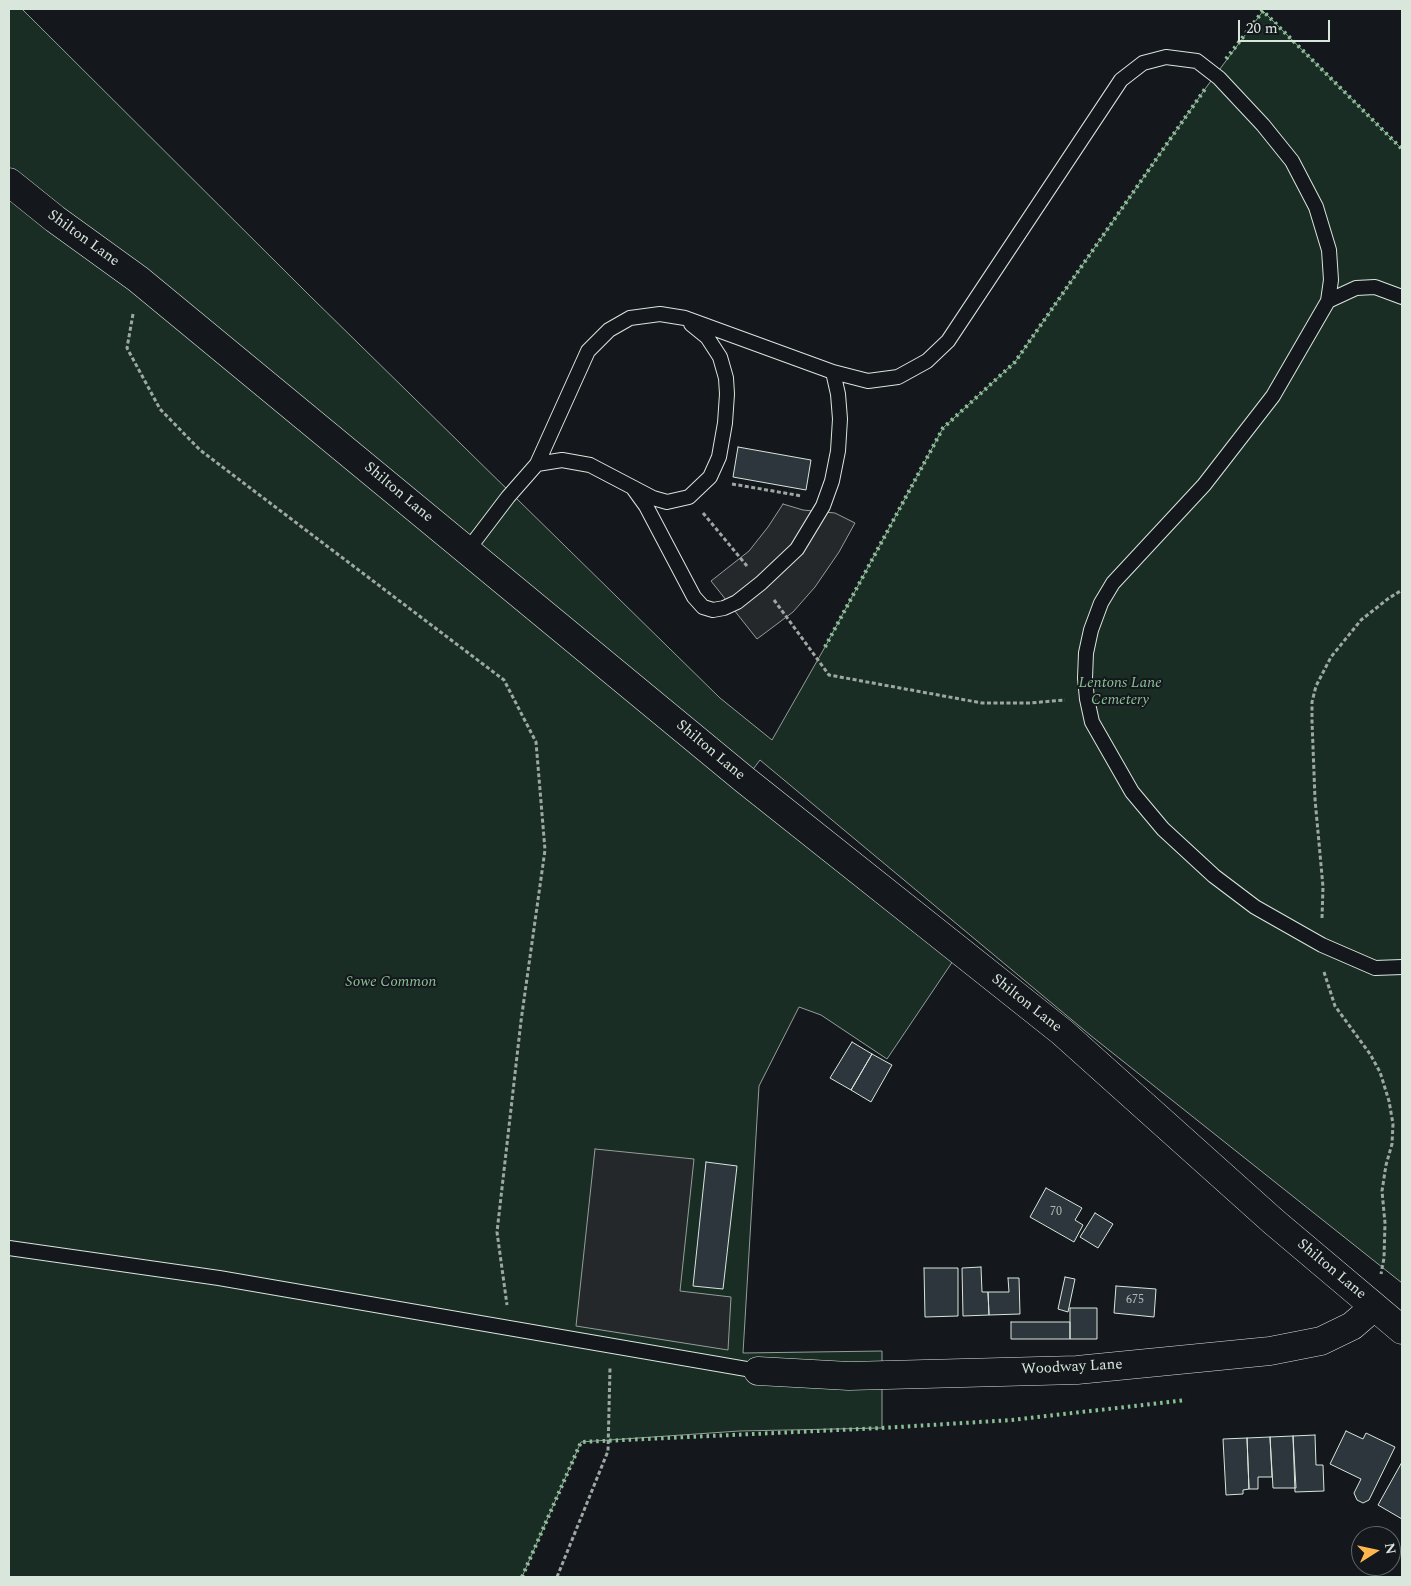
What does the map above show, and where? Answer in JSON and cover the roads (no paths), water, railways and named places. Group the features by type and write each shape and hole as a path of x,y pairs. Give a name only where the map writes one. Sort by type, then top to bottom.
{"street":[{"name":"Shilton Lane","path":"9,182 55,220 138,279 745,780 1062,1032 1274,1222 1402,1330"},
{"name":"Woodway Lane","path":"758,1371 849,1376 1077,1370 1270,1351 1321,1341 1352,1326 1374,1307"}],"lane":[{"path":"468,550 537,464 588,351 608,330 630,318 660,314 685,318 833,372 868,381 898,377 927,361 948,341 1121,80 1143,63 1166,57 1197,62 1219,78 1263,125 1292,161 1316,207 1329,250 1331,280 1328,301 1273,396 1204,485 1112,583 1101,603 1091,630 1086,653 1085,678 1092,722 1132,792 1163,829 1214,876 1255,908 1322,945 1375,968 1402,967"},
{"path":"1328,301 1356,288 1375,287 1402,297"},
{"path":"537,464 562,460 590,464 653,498 667,502 689,497 710,477 719,457 725,423 726,378 720,357 707,337 685,318"},
{"path":"633,488 646,506 694,597 703,607 713,610 724,608 737,602 761,583 797,548 824,501 832,482 838,452 840,419 838,394 833,372"},
{"path":"9,1248 220,1278 758,1371"}],"park label":[{"name":"Lentons Lane Cemetery","path":"1120,692"},
{"name":"Sowe Common","path":"391,983"}]}
